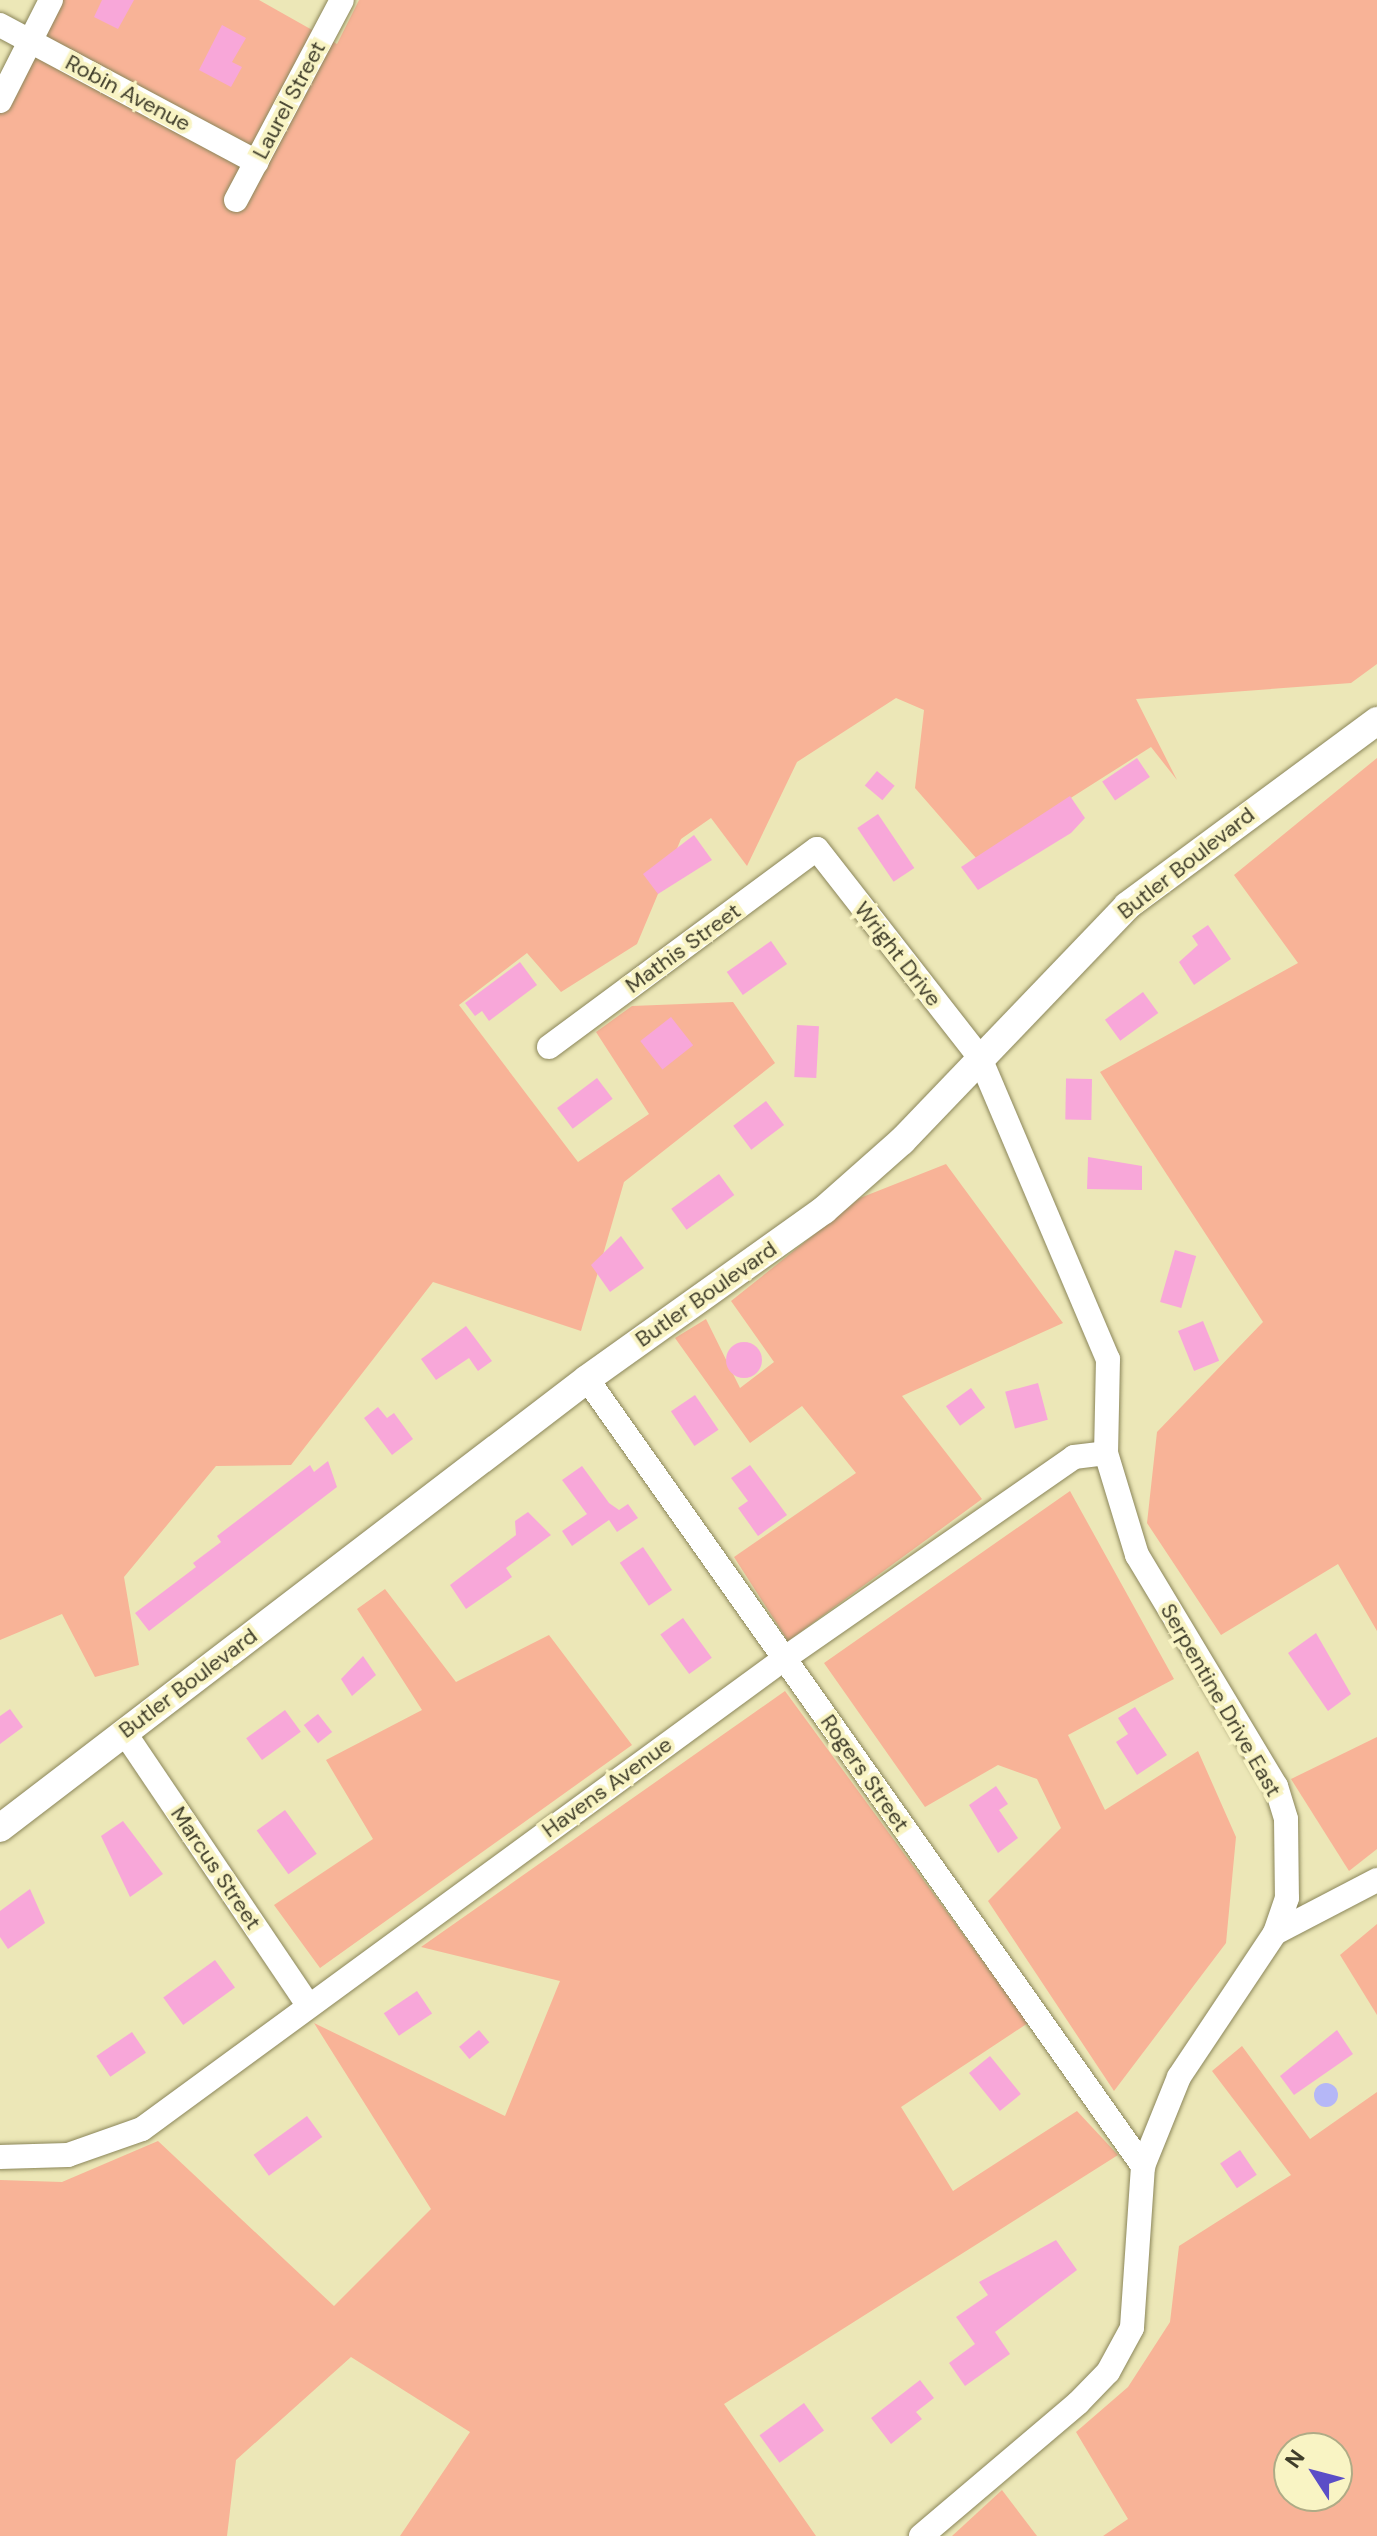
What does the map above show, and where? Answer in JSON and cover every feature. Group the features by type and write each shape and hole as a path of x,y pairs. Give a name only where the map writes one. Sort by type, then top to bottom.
{"street":[{"path":"0,101 51,0"},
{"name":"Laurel Street","path":"236,200 342,0"},
{"name":"Robin Avenue","path":"0,25 257,162"},
{"name":"Butler Boulevard","path":"0,1828 587,1379 824,1210 980,1058 1127,906 1377,721"},
{"name":"Wright Drive","path":"817,849 980,1058"},
{"name":"Mathis Street","path":"549,1047 817,849"},
{"name":"Serpentine Drive East","path":"921,2536 1108,2372 1132,2328 1138,2294 1143,2166 1179,2077 1275,1933 1291,1859 1276,1786 1137,1555 1106,1453 1108,1359 980,1058"},
{"name":"Rogers Street","path":"587,1379 1143,2166"},
{"name":"Havens Avenue","path":"0,2157 68,2155 118,2141 785,1658 1074,1457 1106,1453"},
{"name":"Marcus Street","path":"124,1732 308,2005"},
{"path":"1275,1933 1377,1880"}],"shaded area":[{"path":"49,0 259,0 337,44 359,0 1377,0 1377,664 1351,683 1136,699 1177,780 1151,747 976,858 915,788 924,710 896,698 797,762 747,866 711,818 681,839 637,944 561,992 527,953 459,1005 578,1162 649,1114 596,1032 632,1006 733,1002 775,1063 624,1182 581,1331 433,1282 291,1465 216,1466 124,1577 139,1665 95,1677 62,1614 0,1640 0,86"},
{"path":"1377,758 1377,1631 1338,1564 1221,1635 1147,1523 1157,1432 1263,1322 1100,1072 1298,963 1234,875"},
{"path":"946,1164 1063,1323 902,1396 982,1499 788,1641 734,1557 856,1473 802,1406 750,1443 675,1338 706,1319 740,1388 774,1362 731,1301 860,1198"},
{"path":"1070,1491 1174,1679 1068,1735 1105,1810 1198,1751 1236,1837 1226,1943 1114,2091 988,1901 1061,1828 1037,1779 998,1765 925,1807 824,1663"},
{"path":"385,1589 456,1682 549,1635 632,1745 320,1968 274,1905 373,1839 326,1760 422,1710 357,1609"},
{"path":"785,1691 1028,2023 901,2107 953,2191 1077,2111 1118,2155 724,2404 816,2536 400,2536 470,2432 351,2357 236,2460 227,2536 0,2536 0,2180 62,2182 158,2141 334,2306 431,2209 314,2023 505,2116 560,1981 421,1947"},
{"path":"1377,1737 1377,1849 1349,1871 1291,1779"},
{"path":"1377,1924 1377,2015 1340,1955"},
{"path":"1242,2046 1310,2139 1377,2092 1377,2536 1103,2536 1128,2519 1076,2432 1128,2387 1170,2322 1179,2246 1291,2175 1212,2071"},
{"path":"1002,2490 1037,2536 952,2536"}],"water":[{"path":"1326,2083 1337,2090 1338,2095 1331,2106 1326,2107 1315,2100 1314,2095 1321,2084"}],"building":[{"path":"102,0 134,0 118,29 94,17"},
{"path":"222,25 246,38 232,62 242,67 231,87 199,70"},
{"path":"1137,758 1150,777 1115,801 1102,781"},
{"path":"877,771 895,786 882,800 865,786"},
{"path":"1070,796 1085,818 1071,833 978,890 961,867"},
{"path":"878,814 914,868 894,882 857,828"},
{"path":"694,835 712,860 658,894 643,874"},
{"path":"1208,925 1231,959 1194,985 1179,962 1198,945 1192,936"},
{"path":"771,941 787,964 743,995 727,972"},
{"path":"520,962 537,985 489,1021 482,1011 475,1016 465,1003"},
{"path":"1143,992 1158,1013 1120,1041 1105,1020"},
{"path":"671,1017 693,1045 662,1069 640,1041"},
{"path":"797,1025 819,1026 816,1078 794,1077"},
{"path":"597,1078 613,1099 573,1129 557,1108"},
{"path":"1066,1079 1092,1079 1091,1120 1065,1120"},
{"path":"766,1101 784,1125 751,1150 733,1126"},
{"path":"1088,1157 1142,1166 1142,1190 1087,1189"},
{"path":"719,1174 734,1195 687,1230 671,1209"},
{"path":"621,1236 644,1268 610,1292 591,1265"},
{"path":"1175,1250 1196,1256 1181,1308 1160,1302"},
{"path":"1203,1321 1219,1361 1194,1371 1178,1331"},
{"path":"466,1326 492,1361 478,1371 469,1358 436,1380 421,1359"},
{"path":"744,1342 756,1348 762,1360 756,1372 744,1378 732,1372 726,1360 732,1348"},
{"path":"1038,1383 1048,1420 1015,1429 1005,1392"},
{"path":"971,1388 985,1407 960,1426 946,1406"},
{"path":"695,1395 718,1430 694,1446 671,1411"},
{"path":"378,1407 387,1418 394,1413 413,1439 392,1455 364,1418"},
{"path":"328,1461 337,1487 149,1631 135,1613 196,1567 193,1563 221,1542 217,1536 310,1465 314,1472"},
{"path":"750,1465 787,1515 758,1536 738,1508 748,1501 731,1478"},
{"path":"582,1466 609,1503 619,1510 628,1504 638,1518 617,1532 609,1520 572,1546 562,1531 587,1514 562,1480"},
{"path":"528,1512 551,1535 506,1568 512,1577 466,1609 450,1585 516,1535 515,1521"},
{"path":"643,1547 672,1590 649,1606 620,1563"},
{"path":"683,1618 712,1658 689,1674 660,1634"},
{"path":"1316,1633 1351,1694 1328,1711 1288,1653"},
{"path":"363,1656 376,1675 352,1696 341,1679"},
{"path":"1135,1707 1167,1755 1137,1775 1116,1742 1128,1734 1118,1718"},
{"path":"10,1709 23,1727 0,1744 0,1716"},
{"path":"285,1710 301,1732 262,1760 246,1738"},
{"path":"318,1714 332,1732 318,1743 304,1725"},
{"path":"996,1786 1008,1804 999,1810 1018,1838 998,1853 969,1805"},
{"path":"285,1810 317,1854 288,1874 257,1831"},
{"path":"123,1821 163,1874 130,1897 101,1836"},
{"path":"30,1889 45,1923 8,1949 0,1937 0,1911"},
{"path":"215,1960 235,1988 183,2025 163,1998"},
{"path":"417,1991 432,2013 399,2036 384,2013"},
{"path":"479,2030 489,2042 469,2059 459,2047"},
{"path":"1337,2030 1353,2054 1294,2095 1280,2076"},
{"path":"132,2032 146,2053 110,2077 96,2056"},
{"path":"990,2056 1021,2094 1000,2111 969,2073"},
{"path":"307,2116 322,2137 269,2176 254,2155"},
{"path":"1240,2150 1257,2175 1237,2188 1220,2163"},
{"path":"1056,2240 1077,2270 995,2332 1010,2354 965,2386 949,2363 975,2344 956,2317 988,2295 979,2282"},
{"path":"920,2380 934,2398 916,2412 922,2419 891,2444 871,2418"},
{"path":"804,2403 824,2431 779,2463 760,2435"}]}
